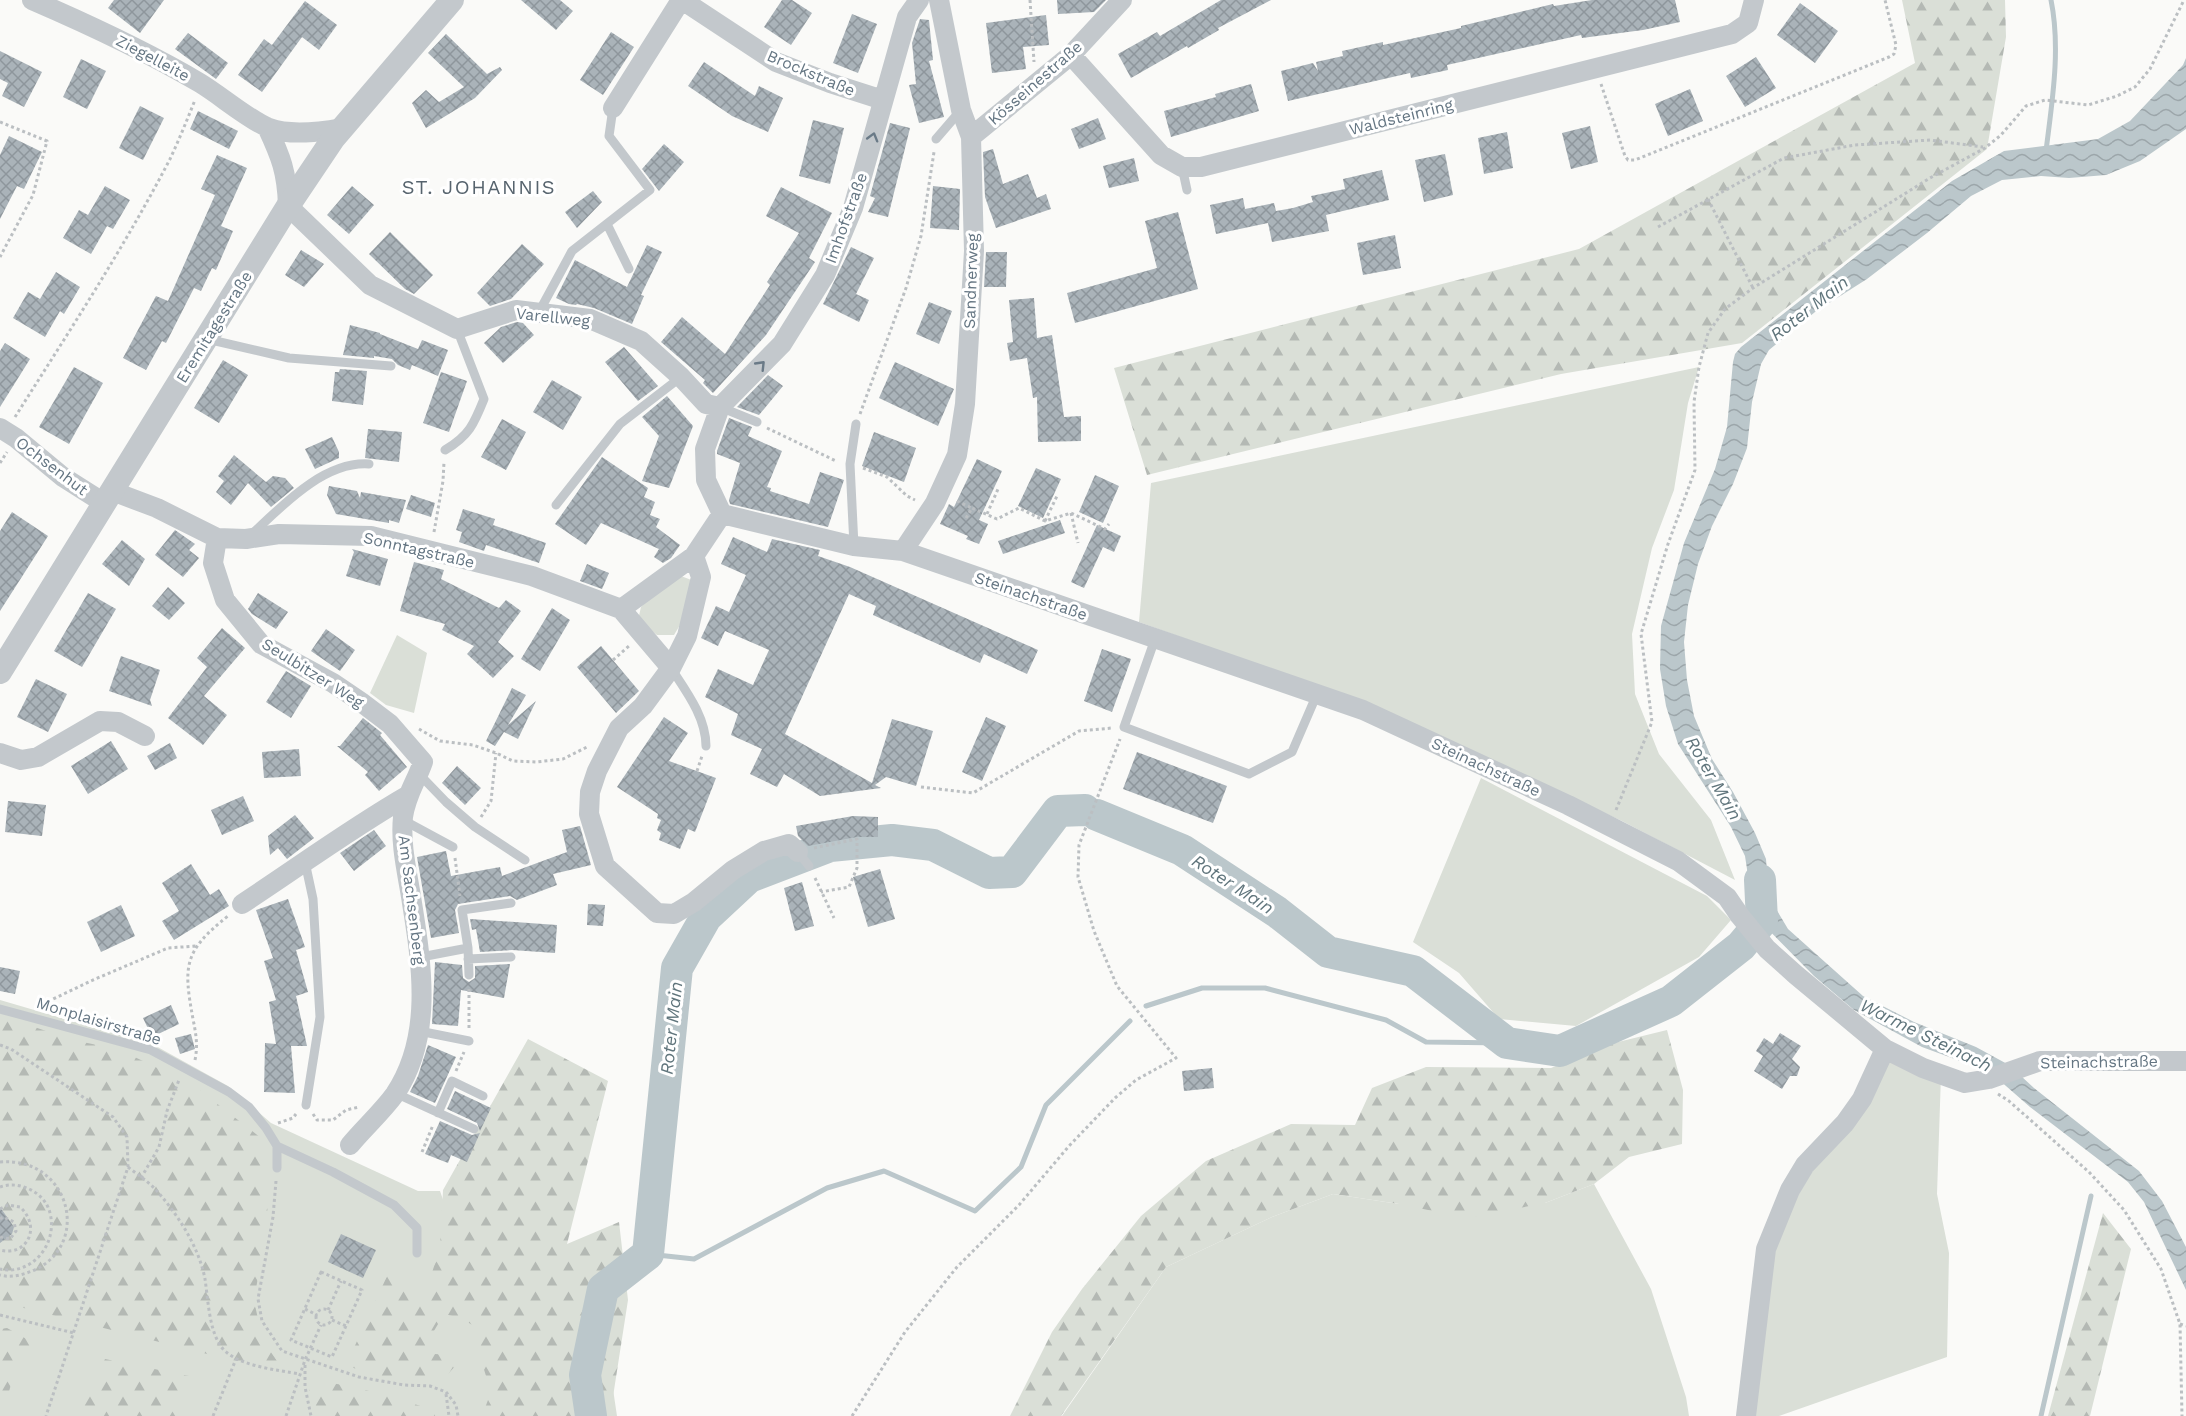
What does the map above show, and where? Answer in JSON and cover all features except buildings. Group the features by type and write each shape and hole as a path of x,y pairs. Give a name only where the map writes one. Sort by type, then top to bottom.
{"street":[{"name":"Ziegelleite","path":"32,0 156,58 202,84 267,127 280,131 303,132 342,128"},
{"name":"Eremitagestraße","path":"0,672 288,206 342,128 452,0"},
{"name":"Brockstraße","path":"613,108 682,0 776,62 883,100"},
{"name":"Imhofstraße","path":"720,407 782,344 825,275 853,208 907,17 919,0"},
{"name":"Sandnerweg","path":"903,551 931,509 957,455 965,404 974,251 971,137 961,110 939,0"},
{"name":"Kösseinestraße","path":"971,137 1071,56 1122,0"},
{"name":"Waldsteinring","path":"1182,167 1201,167 1732,34 1748,23 1754,0"},
{"path":"1071,56 1161,155 1182,167"},
{"path":"267,127 284,165 288,206 370,285 457,329"},
{"name":"Varellweg","path":"457,329 516,310 590,319 641,341 681,377 706,404 720,407"},
{"path":"671,668 621,609 694,556 722,514 706,480 705,459 705,449 720,407"},
{"name":"Ochsenhut","path":"3,430 63,477 108,497"},
{"name":"Sonntagstraße","path":"108,497 157,508 217,538 246,539 279,534 371,536 532,576 621,609"},
{"name":"Steinachstraße","path":"722,514 854,546 903,551 1363,710 1568,805 1678,861 1727,897 1767,949 1885,1049 1923,1068 1965,1083 1992,1086 2022,1066 2040,1061 2186,1061"},
{"name":"Seulbitzer Weg","path":"217,538 213,563 225,600 261,644 333,683 390,724 423,762 419,774"},
{"path":"694,556 701,577 687,636 671,668 643,706 619,728 597,771 590,792 589,814 605,866 657,913 675,914 694,902 733,870 764,851 789,844 803,859"},
{"path":"0,753 21,760 38,757 100,722 118,722 145,736"},
{"path":"242,904 358,824 407,796 419,774"},
{"name":"Am Sachsenberg","path":"350,1145 395,1094 408,1066 419,1031 423,993 421,957 403,847 403,820 407,796"},
{"path":"1746,1416 1766,1249 1790,1190 1805,1165 1845,1123 1862,1100 1885,1049"}],"lane":[{"path":"539,312 572,251 650,190 609,136 613,108"},
{"path":"936,139 961,110"},
{"path":"1182,167 1187,190"},
{"path":"607,224 629,269"},
{"path":"445,450 460,441 473,426 484,399 457,329"},
{"path":"207,339 290,358 391,366"},
{"path":"556,505 620,424 681,377"},
{"path":"720,407 757,422"},
{"path":"854,546 850,464 856,424"},
{"path":"246,539 320,476 343,467 369,464"},
{"path":"1155,639 1124,727 1249,774 1292,752 1317,694"},
{"path":"671,668 693,703 706,735 706,746"},
{"path":"419,774 475,827 525,860"},
{"path":"403,820 453,847"},
{"path":"305,862 314,899 320,1017 306,1105"},
{"path":"469,975 468,948 462,910 511,903"},
{"path":"421,957 468,948"},
{"path":"468,959 511,957"},
{"name":"Monplaisirstraße","path":"0,1009 151,1050 230,1092 249,1107 277,1146"},
{"path":"419,1031 469,1041"},
{"path":"438,1113 452,1081 483,1096"},
{"path":"395,1094 474,1129"},
{"path":"277,1168 277,1146 333,1172 393,1205 417,1228 417,1253"}],"path":[{"path":"1030,0 1036,84"},
{"path":"1595,68 1624,156 1628,160 1635,160 1894,54 1896,45 1885,0"},
{"path":"1609,826 1652,722 1641,634 1668,544 1695,470 1694,402 1699,367 1708,333 1725,309 1753,288 1930,178 1985,147 2001,135 2026,106 2045,100 2088,105 2117,96 2135,87 2150,69 2184,0"},
{"path":"3,430 65,338 144,204 170,158 202,84"},
{"path":"0,122 47,141 33,195 0,257"},
{"path":"856,424 906,288 921,236 936,139"},
{"path":"1658,227 1784,158 1855,145 1930,140 1985,147"},
{"path":"1708,199 1753,288"},
{"path":"757,422 840,463 850,464 887,477 906,496 931,509"},
{"path":"430,552 443,481 445,450"},
{"path":"987,514 998,489"},
{"path":"1045,521 1057,496"},
{"path":"966,518 972,508 997,519 1019,508 1045,521 1071,513 1105,529 1109,524"},
{"path":"1071,513 1078,543"},
{"path":"852,1416 905,1332 957,1267 1019,1205 1114,1098 1136,1080 1176,1058 1117,986 1094,931 1078,877 1079,845 1124,727 1079,731 974,793 921,787"},
{"path":"440,741 473,746 513,761 536,762 563,759 619,728"},
{"path":"475,827 491,801 496,753"},
{"path":"821,892 849,887 857,868 856,839 803,859 834,918"},
{"path":"453,847 462,910"},
{"path":"141,1178 159,1147 167,1111 198,1044 186,984 188,964 196,946 242,904"},
{"path":"37,1018 49,1001 93,980 168,948 196,946"},
{"path":"0,1045 11,1049 113,1117 127,1137 128,1167 46,1416"},
{"path":"1992,1086 2089,1172 2124,1210 2161,1269 2180,1324 2182,1416"},
{"path":"279,1122 293,1118 306,1105"},
{"path":"317,1120 333,1120 346,1110 360,1107 376,1115"},
{"path":"422,1152 438,1113"},
{"path":"0,1162 13,1161 31,1165 46,1174 58,1188 66,1205 67,1223 63,1241 53,1256 39,1268 22,1275 0,1275"},
{"path":"128,1167 156,1190 189,1237 204,1275 210,1317 220,1346 236,1359 300,1374"},
{"path":"277,1168 273,1217 258,1299 262,1321 282,1351 359,1377 430,1386 446,1392 456,1405 458,1416"},
{"path":"0,1187 23,1186 35,1192 44,1201 50,1213 50,1231 44,1252 30,1266 9,1271 0,1269"},
{"path":"0,1209 8,1205 20,1207 29,1218 32,1230 27,1241 20,1247 12,1251 0,1250"},
{"path":"0,1220 3,1218 14,1222 16,1231 10,1239 0,1238"},
{"path":"321,1272 362,1290 332,1357 291,1340 305,1308 321,1272"},
{"path":"328,1310 341,1281"},
{"path":"305,1308 316,1315"},
{"path":"321,1325 316,1320 316,1315 320,1310 328,1310"},
{"path":"328,1310 332,1320"},
{"path":"0,1315 74,1333"},
{"path":"332,1320 346,1326"},
{"path":"321,1325 329,1324 332,1320"},
{"path":"2180,1324 2186,1326"},
{"path":"286,1416 305,1360 321,1325"},
{"path":"213,1416 236,1359"},
{"path":"305,1360 305,1387 311,1416"},
{"path":"446,1392 449,1416"}],"green space":[{"path":"1902,0 2005,0 2006,37 1987,149 1742,343 1561,374 1147,475 1114,368 1579,249 1915,63"},
{"path":"1699,367 1688,403 1674,490 1652,548 1632,634 1635,694 1659,754 1711,820 1735,880 1622,821 1361,702 1139,622 1151,483"},
{"path":"681,576 694,581 686,615 674,635 657,635 638,620 641,607 647,600"},
{"path":"397,635 427,653 414,713 386,705 370,693"},
{"path":"1481,778 1707,896 1731,920 1699,957 1576,1026 1499,1019 1459,973 1413,942"},
{"path":"0,1000 154,1045 228,1086 271,1123 418,1191 440,1191 482,1312 610,1369 617,1416 0,1416"},
{"path":"0,1015 69,1039 120,1050 193,1085 261,1138 268,1217 254,1301 263,1341 282,1368 255,1366 0,1302"},
{"path":"1667,1030 1683,1090 1682,1144 1629,1157 1594,1184 1545,1203 1467,1218 1333,1194 1272,1217 1166,1267 1061,1416 1010,1416 1052,1332 1082,1289 1141,1216 1206,1161 1291,1124 1355,1125 1372,1088 1426,1067 1551,1068 1614,1043"},
{"path":"528,1039 608,1081 567,1244 619,1222 628,1300 610,1416 482,1416 491,1392 477,1347 485,1333 461,1318 444,1314 425,1346 435,1354 452,1355 457,1364 448,1374 409,1378 377,1377 346,1365 388,1274 425,1294 440,1248 443,1190"},
{"path":"1885,1049 1941,1075 1937,1194 1949,1253 1947,1357 1779,1416 1746,1416 1766,1249"},
{"path":"1594,1184 1651,1289 1686,1397 1689,1416 1062,1416 1166,1267 1272,1217 1333,1194 1399,1204 1545,1203"},
{"path":"2103,1213 2131,1249 2090,1416 2048,1416"},
{"path":"7,1328 32,1342 12,1381 2,1416 0,1416 0,1329"},
{"path":"105,1359 194,1377 177,1416 78,1416"},
{"path":"313,1380 389,1396 434,1411 435,1416 319,1416 308,1394"}],"water":[{"name":"Warme Steinach","path":"2186,58 2186,129 2140,161 2106,175 2069,178 2041,176 2002,180 1971,196 1867,279 1815,312 1769,350 1761,364 1752,402 1747,448 1733,484 1712,526 1698,564 1688,605 1684,642 1687,680 1694,716 1712,759 1755,833 1766,859 1769,897 1788,929 1863,996 1914,1022 1976,1047 2009,1065 2034,1088 2139,1171 2162,1201 2186,1247 2186,1290 2144,1202 2128,1182 2030,1107 1990,1072 1922,1047 1854,1010 1814,976 1754,915 1745,856 1731,827 1678,744 1666,706 1660,669 1661,626 1684,543 1715,469 1727,427 1733,362 1735,354 1741,347 1952,181 2004,151 2098,139 2130,121 2183,65"}],"waterway":[{"name":"Roter Main","path":"2046,151 2055,56 2051,0"},
{"name":"Roter Main","path":"591,1416 585,1375 603,1289 648,1254 677,968 706,917 749,877 830,846 892,840 933,845 989,873 1012,872 1058,811 1085,810"},
{"name":"Roter Main","path":"1097,815 1182,850 1277,912 1328,952 1413,971 1507,1043 1560,1051 1671,1001 1741,946 1762,921 1760,880"},
{"path":"1146,1006 1202,988 1265,988 1386,1020 1426,1042 1507,1043"},
{"path":"648,1254 694,1259 827,1188 884,1171 975,1211 1021,1167 1046,1105 1130,1021"},
{"path":"2041,1416 2091,1196"}],"district":[{"name":"ST. JOHANNIS","path":"479,187"}]}
